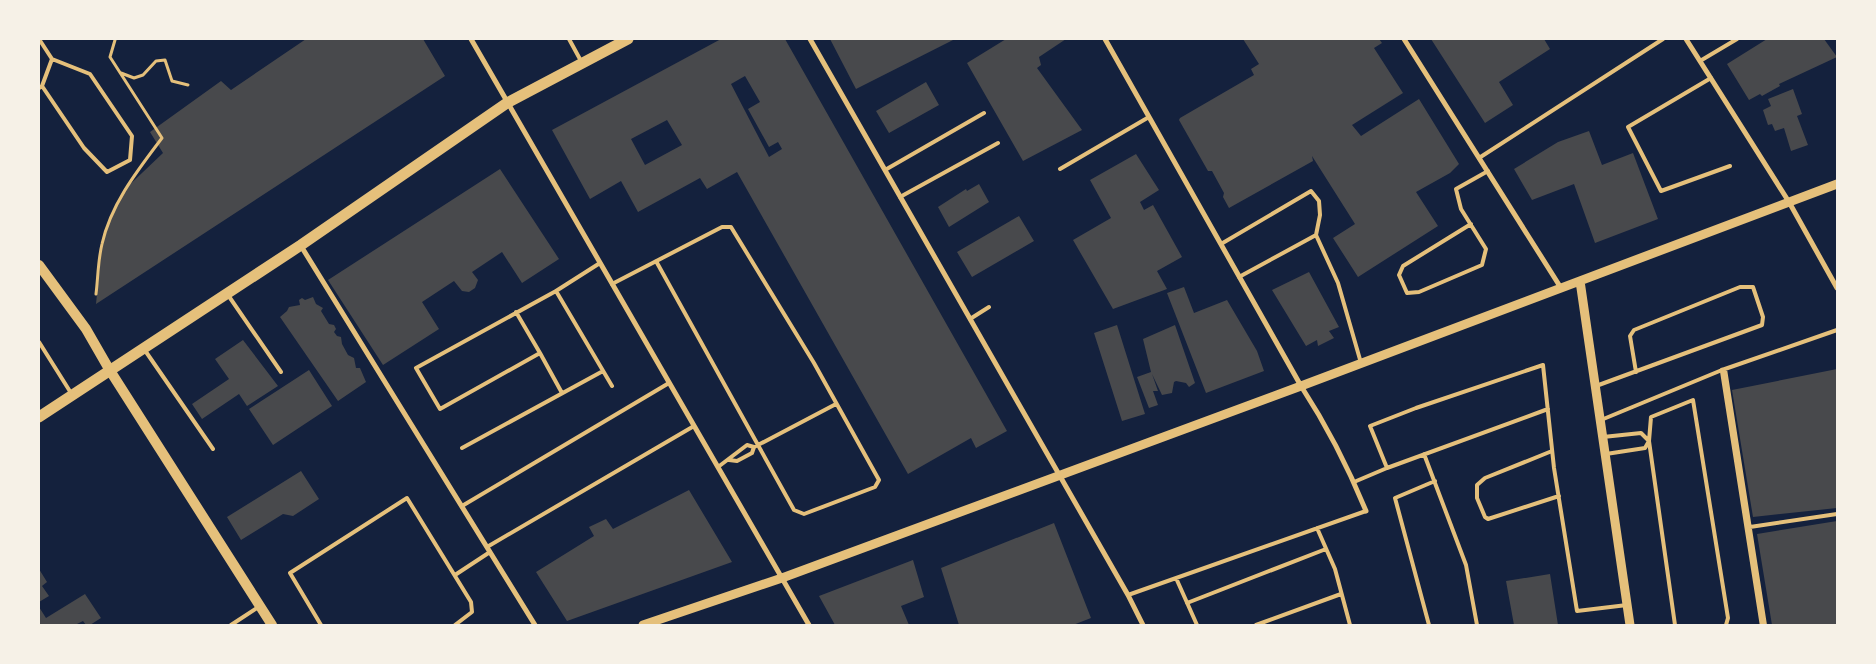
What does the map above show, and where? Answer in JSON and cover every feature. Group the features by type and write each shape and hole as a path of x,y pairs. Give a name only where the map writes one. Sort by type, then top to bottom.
{"main road":[{"path":"39,417 301,245 507,103 628,39"},
{"path":"39,265 86,329 109,370 272,625"}],"street":[{"path":"471,39 809,625"},
{"path":"810,39 1128,595 1142,625"},
{"path":"1105,39 1301,386 1323,420 1354,482 1366,511"},
{"path":"1404,39 1561,288"},
{"path":"1686,39 1789,202 1837,288"},
{"path":"643,625 782,578 1059,476 1837,184"},
{"path":"301,245 535,625"},
{"path":"1580,281 1601,437 1630,625"},
{"path":"1724,370 1764,625"}],"lane":[{"path":"569,39 582,63"},
{"path":"1479,158 1663,39"},
{"path":"1700,61 1737,39"},
{"path":"39,40 52,60 90,74 132,136 130,160 107,172 84,148 40,87 52,60"},
{"path":"1710,78 1628,127 1662,191 1730,166"},
{"path":"885,170 984,114"},
{"path":"1060,169 1149,117"},
{"path":"900,197 998,143"},
{"path":"1471,224 1403,266 1399,275 1407,293 1418,292 1482,265 1486,249 1471,224 1461,209 1456,189 1488,171"},
{"path":"1221,244 1311,191 1319,201 1320,215 1316,235 1338,283 1361,364"},
{"path":"612,284 722,226 731,226 879,480 875,487 804,514 794,510 756,446 656,261"},
{"path":"1240,277 1316,235"},
{"path":"540,353 440,409 416,368 556,291 600,263"},
{"path":"1594,387 1636,372 1762,325 1763,317 1753,287 1740,287 1634,330 1630,336 1636,372"},
{"path":"556,291 612,386"},
{"path":"226,293 281,372"},
{"path":"970,319 990,307"},
{"path":"516,312 562,393"},
{"path":"1599,421 1724,370 1837,330"},
{"path":"39,342 72,395"},
{"path":"143,347 213,449"},
{"path":"1387,468 1370,426 1543,364 1552,451 1577,611 1627,605"},
{"path":"462,448 603,370"},
{"path":"462,506 670,383"},
{"path":"1675,625 1649,441 1651,417 1693,400 1728,618 1726,625"},
{"path":"729,460 736,461 752,453 756,446 836,404"},
{"path":"1354,482 1424,454 1548,409"},
{"path":"487,546 694,426"},
{"path":"1601,437 1641,433 1649,441"},
{"path":"1604,454 1646,448 1649,441"},
{"path":"718,466 729,460 732,454 747,444 756,446"},
{"path":"1552,451 1485,478 1476,485 1477,498 1485,517 1488,519 1559,496"},
{"path":"1424,454 1466,565 1477,625"},
{"path":"1429,625 1395,498 1434,481"},
{"path":"321,625 290,573 407,498 473,607 468,617 455,625"},
{"path":"1128,595 1366,511"},
{"path":"1749,528 1837,514"},
{"path":"1317,528 1335,569 1350,625"},
{"path":"1188,603 1326,549"},
{"path":"455,575 490,552"},
{"path":"1176,578 1197,625"},
{"path":"1256,625 1342,594"},
{"path":"231,625 260,606"}],"path":[{"path":"120,73 134,78 143,75 156,61 164,60 172,81 188,85"}],"building":[{"path":"306,39 423,39 445,76 96,304 103,235 122,192 163,153 150,132 221,81 231,90"},
{"path":"721,39 785,39 1007,431 976,448 971,438 908,474 737,172 707,189 700,178 638,212 621,181 590,199 552,130","holes":["745,76 760,102 748,109 769,147 778,142 782,149 769,157 731,84","667,120 682,145 645,165 631,139"]},
{"path":"830,39 955,39 856,89"},
{"path":"1006,39 1066,39 1039,57 1041,65 1037,68 1082,130 1023,161 967,63"},
{"path":"1243,39 1379,39 1382,43 1374,48 1403,93 1352,125 1361,136 1419,99 1459,164 1450,173 1416,192 1438,226 1358,277 1333,238 1355,224 1312,156 1313,161 1229,208 1223,197 1224,193 1212,171 1208,171 1179,120 1254,75 1251,69 1259,64"},
{"path":"1431,39 1544,39 1550,49 1499,82 1513,105 1485,123"},
{"path":"1767,39 1824,39 1837,57 1779,84 1780,86 1762,96 1760,94 1749,100 1727,64"},
{"path":"926,82 939,105 889,133 876,111"},
{"path":"1793,89 1802,114 1797,116 1808,145 1791,151 1784,128 1775,131 1772,124 1768,125 1763,110 1771,106 1768,99"},
{"path":"1589,131 1602,165 1633,153 1658,219 1595,243 1574,184 1532,200 1514,169 1558,142"},
{"path":"1136,154 1159,190 1140,202 1144,210 1153,205 1182,257 1157,271 1167,289 1113,309 1073,240 1111,218 1090,180"},
{"path":"500,169 559,259 522,283 502,252 472,272 478,280 475,288 469,292 462,291 454,281 422,302 439,329 383,365 328,280"},
{"path":"979,184 989,202 949,227 938,207 966,189 967,191"},
{"path":"1019,216 1034,241 972,277 957,252"},
{"path":"1309,272 1339,327 1329,331 1334,338 1318,346 1317,340 1306,346 1272,290"},
{"path":"1184,287 1194,313 1227,300 1257,351 1264,371 1206,393 1167,293"},
{"path":"313,297 316,304 323,308 321,311 329,324 334,325 336,329 334,332 337,336 341,337 342,344 348,355 354,358 356,368 360,368 366,382 338,401 280,317 289,307 300,305 299,300 302,298 305,300"},
{"path":"1117,325 1145,414 1122,421 1094,333"},
{"path":"1175,325 1195,383 1189,387 1186,383 1176,381 1174,382 1172,393 1162,395 1152,374 1158,391 1153,391 1158,405 1149,408 1137,377 1151,372 1143,339"},
{"path":"243,340 278,386 247,406 239,394 202,419 192,404 229,379 215,359"},
{"path":"1837,369 1837,508 1753,517 1732,390"},
{"path":"309,370 332,406 273,445 249,409"},
{"path":"301,471 319,499 293,516 283,514 241,540 227,517"},
{"path":"689,490 732,562 567,621 536,572 594,536 589,527 606,519 613,529"},
{"path":"1837,521 1837,625 1772,625 1757,534"},
{"path":"1054,523 1091,618 1073,625 959,625 941,568"},
{"path":"913,560 924,597 901,606 909,625 835,625 819,596"},
{"path":"39,569 47,582 42,586 49,596 39,602"},
{"path":"1550,574 1558,625 1514,625 1506,581"},
{"path":"85,594 101,618 90,625 86,625 83,621 75,625 39,625 39,607 46,618"}]}
